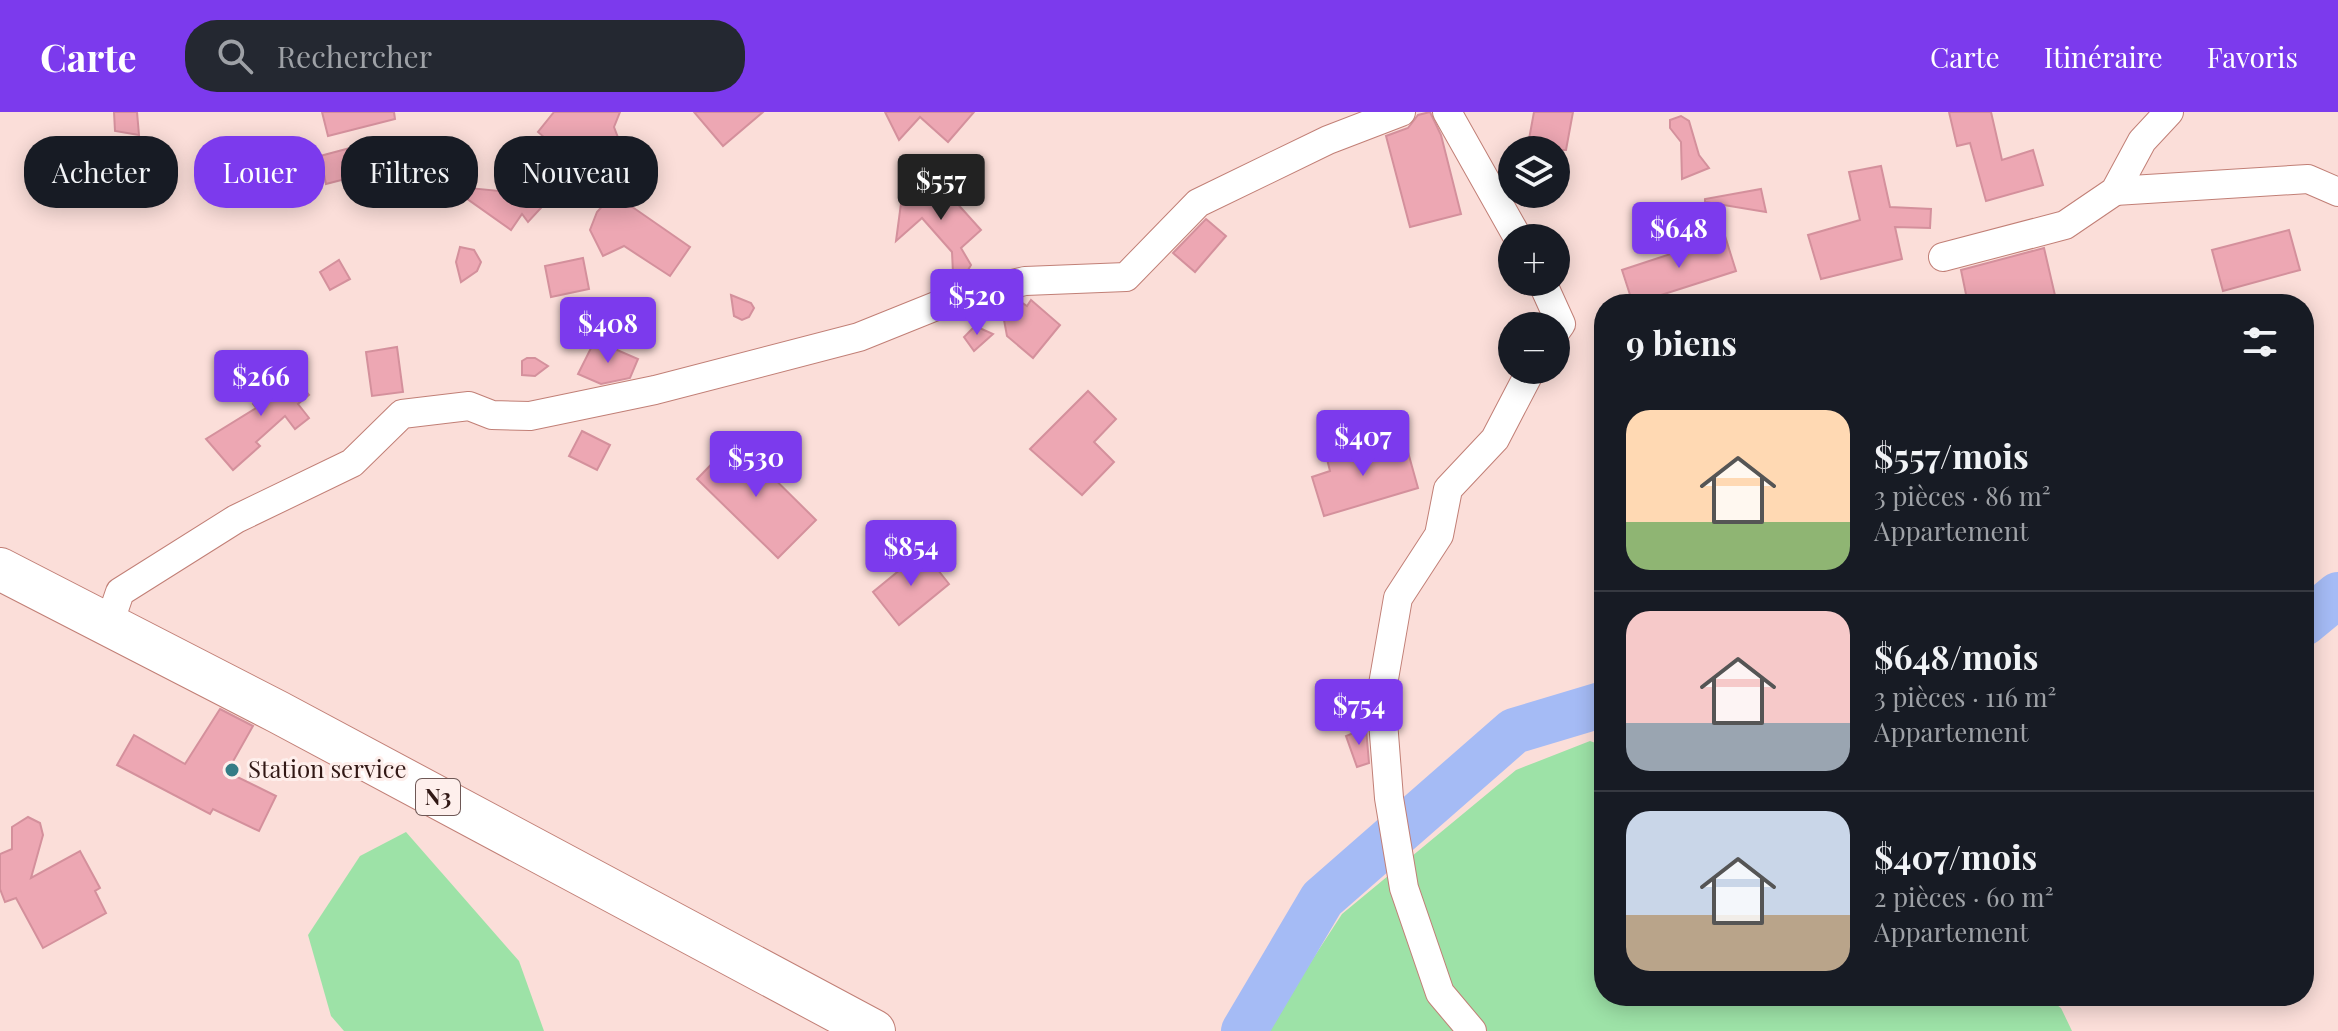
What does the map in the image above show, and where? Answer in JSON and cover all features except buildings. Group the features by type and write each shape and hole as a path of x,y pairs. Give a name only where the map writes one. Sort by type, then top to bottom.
{"highway":[{"name":"N3","path":"0,569 278,712 874,1031"}],"street":[{"path":"108,627 120,592 236,519 352,463 402,414 469,406 492,415 530,416 655,390 859,337 961,296 1025,281 1126,277 1198,203 1328,140 1401,112"},
{"path":"1447,112 1510,224"},
{"path":"1943,257 2065,225 2115,191 2142,141 2169,112"},
{"path":"2115,191 2308,179 2338,171"},
{"path":"2308,179 2338,192"},
{"path":"1472,1031 1440,993 1404,888 1389,798 1381,696 1398,598 1439,535 1448,489 1495,439 1524,384"}],"green space":[{"path":"1590,741 1594,742 1594,1006 2058,1006 2072,1031 1266,1031 1342,914 1516,770"},
{"path":"406,832 519,961 544,1031 344,1031 331,1016 308,935 360,856"}],"waterway":[{"path":"2314,615 2338,595"},
{"path":"1244,1031 1322,899 1514,731 1594,707"}],"place":[{"name":"Station service","path":"232,770"}]}
